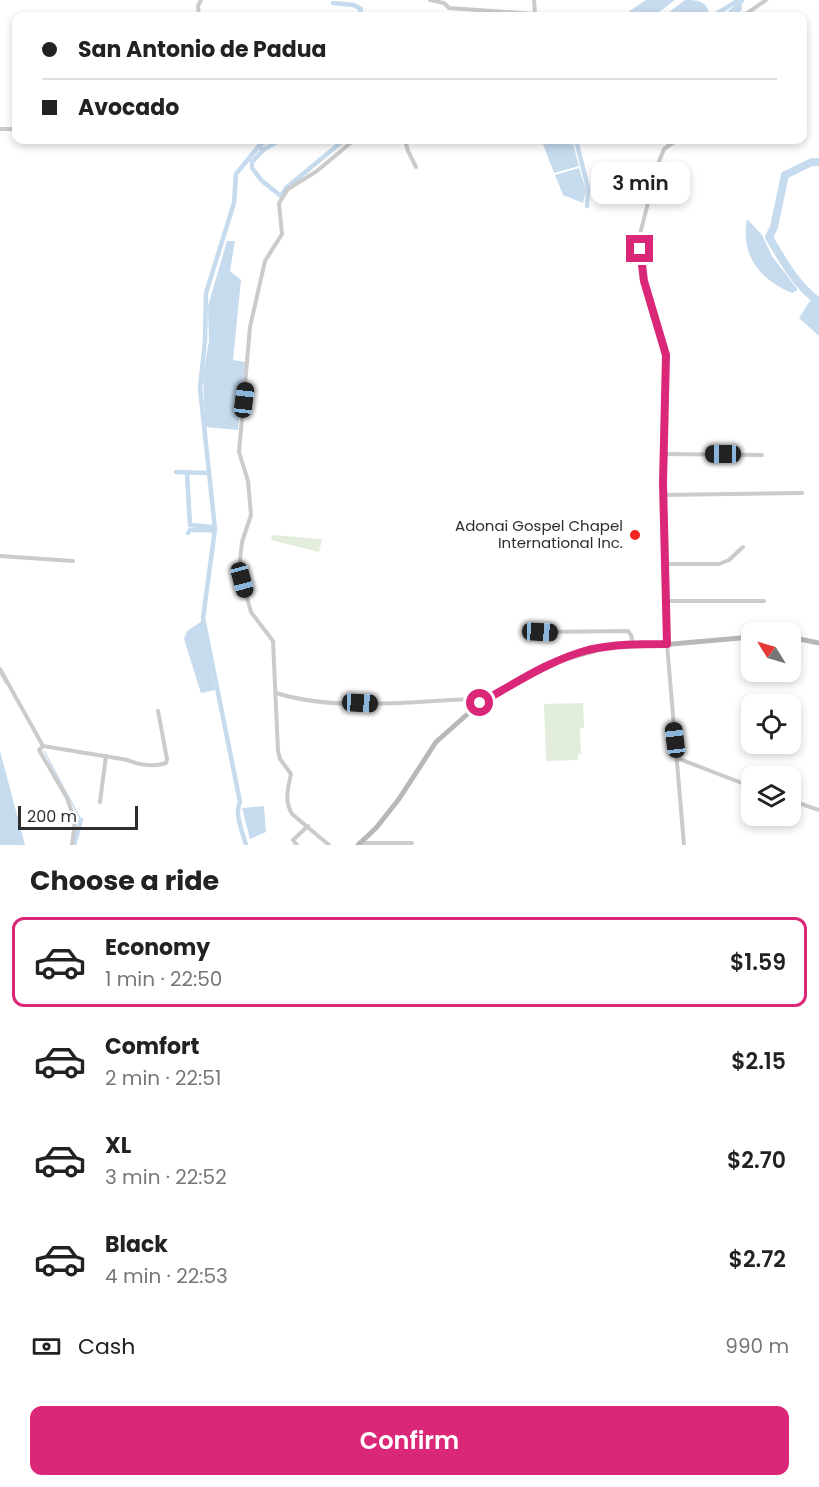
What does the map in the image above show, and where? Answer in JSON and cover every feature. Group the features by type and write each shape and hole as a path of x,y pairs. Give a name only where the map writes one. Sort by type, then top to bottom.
{"street":[{"path":"432,0 444,3 449,8 498,12"},
{"path":"749,12 766,0"},
{"path":"329,845 292,814 288,807 287,793 291,774 280,759 278,751 273,641 251,612 242,580 240,560 242,542 250,515 248,481 239,452 250,327 265,261 282,234 279,203 288,189 317,171 349,144"},
{"path":"406,144 416,167"},
{"path":"671,144 664,149 658,164 640,234 640,264 666,355 663,495 667,644 684,845"},
{"path":"663,454 762,455"},
{"path":"663,495 802,494"},
{"path":"666,564 719,564 729,560 743,546"},
{"path":"0,555 73,561"},
{"path":"666,601 764,601"},
{"path":"540,632 628,631 633,644"},
{"path":"358,844 376,828 399,799 436,742 480,703 564,659 587,651 633,644 667,644 741,638"},
{"path":"801,640 819,644"},
{"path":"0,669 43,746"},
{"path":"276,693 310,701 401,704 472,699 480,703"},
{"path":"43,746 135,763 160,765 166,763 158,711"},
{"path":"43,746 39,750 41,755 56,776 75,821 72,845"},
{"path":"100,802 106,756"},
{"path":"677,758 741,783"},
{"path":"801,804 819,810"},
{"path":"297,845 293,840 308,826"},
{"path":"358,844 412,843"}],"green space":[{"path":"272,535 322,539 319,552 271,540"},
{"path":"583,703 584,728 580,728 581,754 578,754 578,760 546,761 544,704"}],"water":[{"path":"646,0 675,0 659,12 628,12"},
{"path":"685,0 694,0 702,2 709,12 669,12"},
{"path":"543,144 573,144 579,166 554,173"},
{"path":"579,168 586,190 583,203 563,195 555,175"},
{"path":"747,219 762,235 772,256 798,290 792,293 781,288 770,281 755,265 747,244"},
{"path":"227,241 235,241 230,271 241,280 233,360 245,362 238,430 205,427 203,376 209,341 208,306"},
{"path":"811,299 819,304 819,336 799,318"},
{"path":"202,621 215,690 201,693 184,639 187,631"},
{"path":"0,751 25,845 0,845"},
{"path":"264,806 266,832 250,839 242,808"}],"waterway":[{"path":"734,12 738,8 737,1 740,0"},
{"path":"719,12 737,1"},
{"path":"333,3 354,5 361,9 360,12"},
{"path":"246,845 238,818 240,802 203,618 215,529 200,388 205,341 206,293 234,203 236,174 262,144"},
{"path":"263,150 273,144"},
{"path":"259,146 263,150 252,162 252,168 262,181 281,196 286,188 339,144"},
{"path":"577,144 588,188 587,206"},
{"path":"819,162 812,162 785,175 774,227 769,237 797,280 819,302"},
{"path":"176,472 208,473"},
{"path":"187,473 190,525 214,527"},
{"path":"188,533 190,530 211,530 214,533"},
{"path":"0,673 6,684"},
{"path":"44,751 81,820"},
{"path":"74,845 81,820"}],"place":[{"name":"Adonai Gospel Chapel International Inc.","path":"635,535"}],"route":[{"path":"480,703 512,684 564,659 587,651 631,644 667,644 663,483 663,405 666,355 644,281 640,264 640,249"}]}
